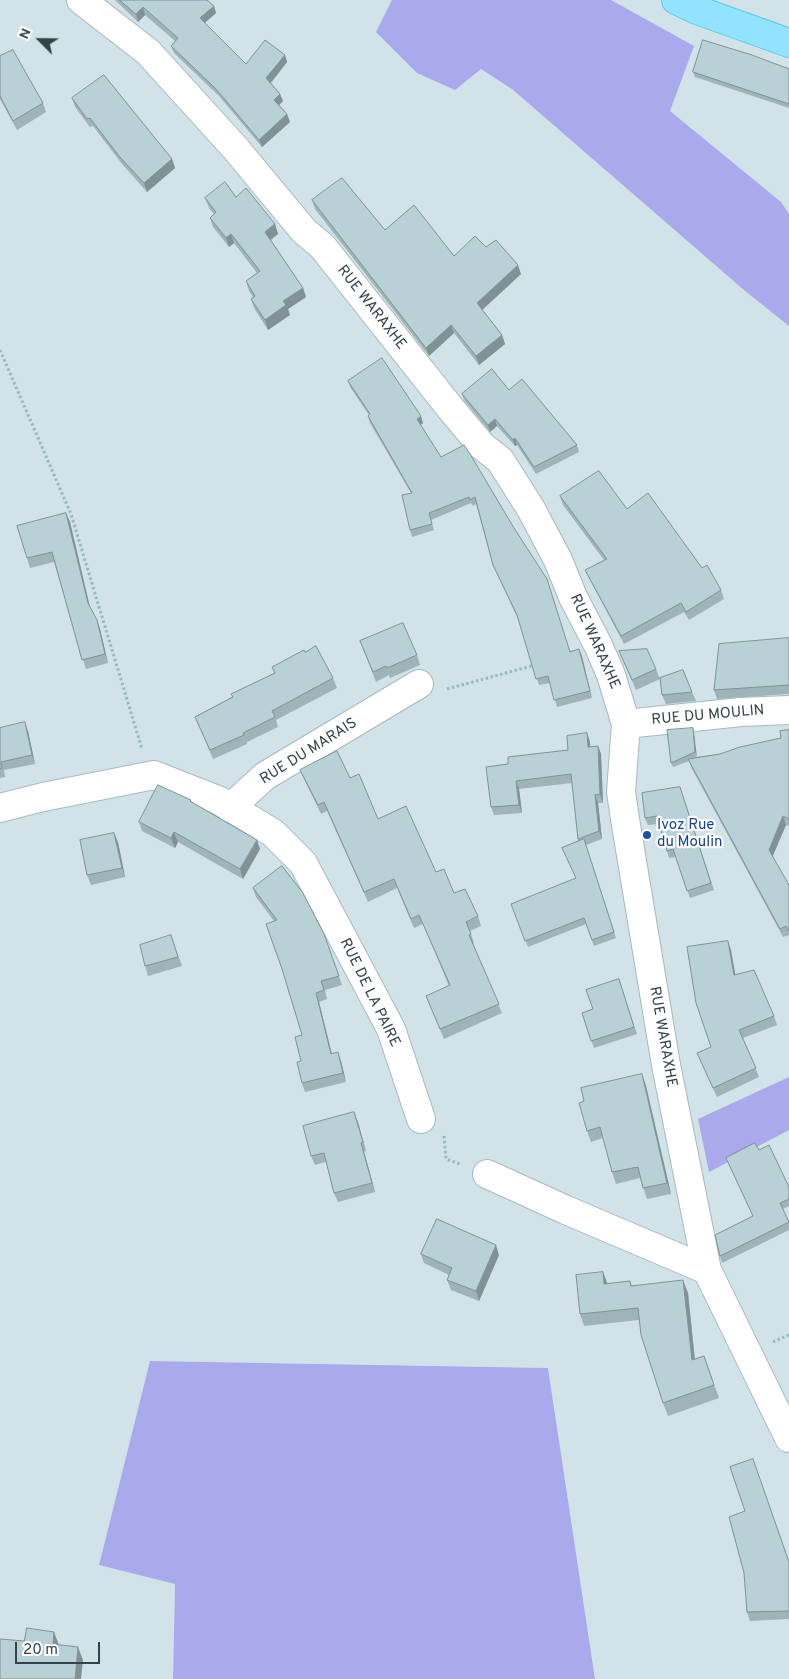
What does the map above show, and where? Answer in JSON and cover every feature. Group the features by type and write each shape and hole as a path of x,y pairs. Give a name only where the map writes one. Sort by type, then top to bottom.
{"main road":[{"path":"676,0 697,10 789,43"}],"street":[{"name":"RUE WARAXHE","path":"81,0 148,52 204,112 304,231 322,246 482,446 500,460 530,508 558,560 611,675 626,724 621,792 625,819 666,1065 707,1270 789,1438"},
{"name":"RUE DU MARAIS","path":"230,808 265,776 419,684"},
{"name":"RUE DU MOULIN","path":"626,724 741,712 789,710"},
{"path":"0,808 43,797 154,775 220,801 230,808"},
{"name":"RUE DE LA PAIRE","path":"230,808 273,833 303,862 391,1029 421,1119"},
{"path":"487,1174 707,1270"}],"path":[{"path":"0,350 71,514 150,776"},
{"path":"419,684 430,689 446,690 538,664"},
{"path":"421,1119 443,1126 446,1159 487,1174"}],"shaded area":[{"path":"0,0 789,0 789,1679 595,1679 548,1368 151,1361 99,1565 175,1583 173,1679 0,1679"},
{"path":"392,0 611,0 694,46 670,111 781,202 789,214 789,326 744,290 512,89 481,69 455,90 417,73 376,32"},
{"path":"789,1077 789,1130 709,1172 698,1119"},
{"path":"150,1361 548,1368 595,1679 173,1679 175,1584 99,1565"}],"building":[{"path":"120,0 207,0 214,6 200,18 246,64 265,40 285,55 266,78 280,94 274,100 287,114 259,140 216,89 171,46 178,38 143,7 136,14"},
{"path":"703,40 789,69 789,104 693,72"},
{"path":"13,50 43,103 13,121 0,96 0,56"},
{"path":"104,75 172,159 144,183 119,156 90,118 87,119 72,98"},
{"path":"342,178 385,230 414,205 454,256 475,236 486,247 496,240 518,265 477,303 502,335 476,356 451,325 426,348 312,200"},
{"path":"225,182 236,197 246,188 275,224 265,232 303,288 283,301 286,305 265,320 251,299 255,296 246,281 260,271 231,234 226,238 210,218 216,212 205,198"},
{"path":"382,358 421,416 417,419 441,457 464,445 470,454 547,579 570,652 579,649 590,691 554,700 548,676 536,679 517,615 493,565 475,497 470,500 469,497 429,513 432,524 410,530 402,495 412,493 368,416 370,414 348,381"},
{"path":"492,369 509,390 522,379 577,445 534,467 515,438 513,440 495,419 488,425 462,394"},
{"path":"599,471 627,509 648,493 702,568 707,565 721,590 686,612 681,603 621,636 585,570 607,559 560,496"},
{"path":"66,513 88,603 97,620 105,654 82,660 52,552 27,558 17,526"},
{"path":"403,623 417,655 373,672 360,641"},
{"path":"789,638 789,685 714,690 719,644"},
{"path":"316,646 333,678 272,711 275,717 243,733 244,735 210,750 195,717 233,697 231,694 275,673 272,667 304,650 305,652"},
{"path":"647,649 656,669 632,680 619,651"},
{"path":"683,670 692,692 662,695 660,678"},
{"path":"25,722 32,755 1,762 2,768 0,769 0,728"},
{"path":"693,728 695,752 671,763 667,730"},
{"path":"789,730 789,819 783,816 769,850 789,885 789,931 786,926 780,929 688,759 720,754 740,747 781,738 780,731"},
{"path":"587,733 588,747 598,746 600,794 595,795 599,831 578,839 571,774 516,781 519,805 491,807 486,767 508,764 508,757 568,750 567,736"},
{"path":"337,751 350,778 359,774 378,819 406,806 436,872 444,869 454,893 465,889 478,916 466,922 471,934 469,935 499,1004 440,1029 426,996 450,985 419,915 411,919 394,879 364,892 324,802 318,805 300,770"},
{"path":"158,785 191,800 257,840 240,869 174,832 171,838 139,822"},
{"path":"680,787 711,883 687,891 673,849 667,851 657,816 645,818 642,793"},
{"path":"114,833 122,868 87,875 80,840"},
{"path":"584,839 614,932 592,940 584,918 525,941 511,904 576,878 562,848"},
{"path":"282,866 303,893 324,934 339,976 321,981 324,990 316,993 331,1054 338,1052 343,1073 302,1083 297,1062 301,1061 295,1037 302,1035 266,924 277,920 253,888"},
{"path":"171,935 178,957 145,966 140,945"},
{"path":"728,941 734,975 754,970 774,1016 739,1030 756,1068 713,1088 697,1053 711,1047 696,1003 687,947"},
{"path":"619,979 634,1027 591,1041 582,1013 593,1009 586,990"},
{"path":"642,1074 667,1183 643,1188 638,1167 612,1172 600,1127 587,1131 579,1103 584,1101 581,1088"},
{"path":"354,1112 372,1183 334,1193 324,1153 311,1156 303,1126"},
{"path":"755,1143 759,1150 769,1145 789,1187 789,1199 780,1203 789,1222 720,1256 715,1235 753,1216 726,1158"},
{"path":"437,1219 496,1245 476,1291 447,1280 452,1268 421,1254"},
{"path":"603,1272 604,1284 630,1281 631,1286 683,1280 692,1360 704,1356 714,1385 663,1403 641,1335 638,1308 580,1314 576,1275"},
{"path":"753,1459 789,1562 789,1611 747,1612 744,1573 729,1517 745,1511 730,1467"},
{"path":"27,1628 54,1632 53,1644 78,1647 75,1679 0,1679 0,1639 24,1641"}],"place":[{"name":"Ivoz Rue du Moulin","path":"647,835"}]}
